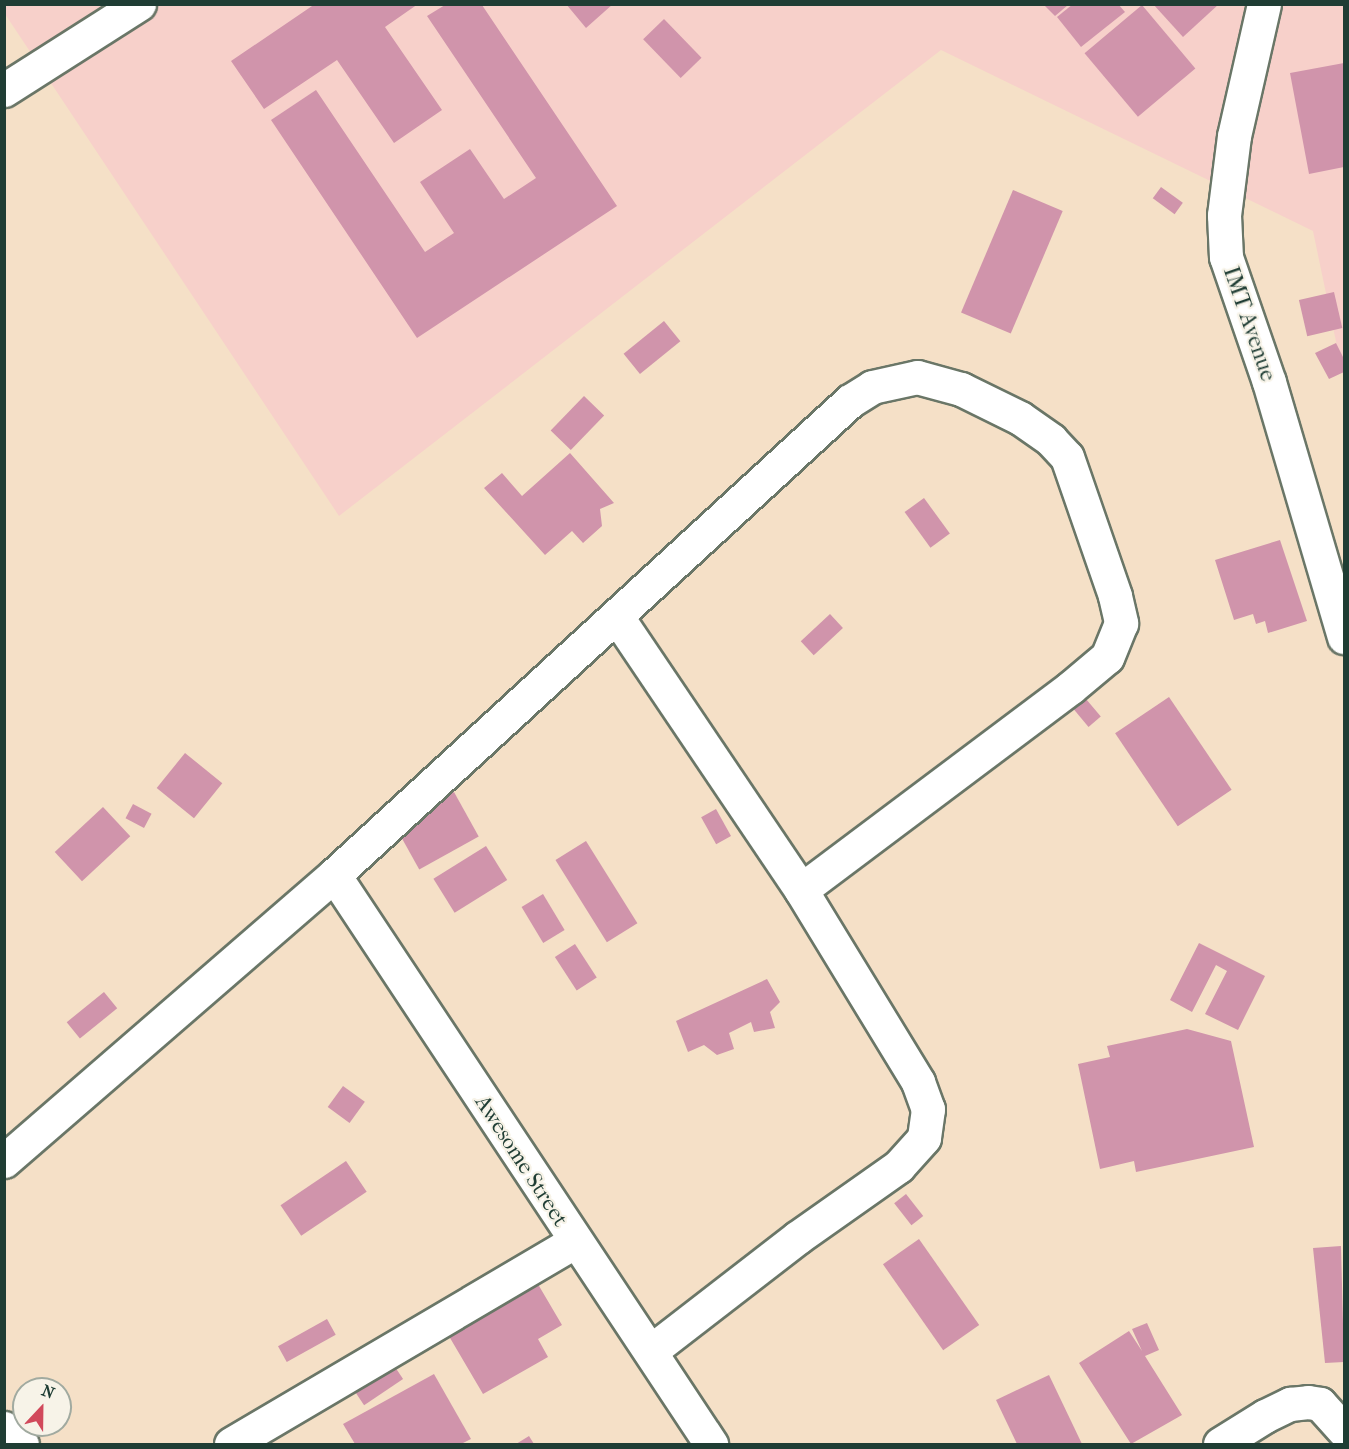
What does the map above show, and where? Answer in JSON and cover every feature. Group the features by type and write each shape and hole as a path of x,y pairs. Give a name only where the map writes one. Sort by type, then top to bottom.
{"street":[{"path":"4,90 139,4"},
{"name":"IMT Avenue","path":"1264,4 1234,136 1224,215 1226,257 1269,382 1344,637"},
{"path":"4,1161 334,875 850,401 872,387 917,377 961,389 1020,418 1051,440 1067,458 1115,596 1121,623 1107,657 801,890"},
{"path":"616,617 801,890 918,1082 928,1109 924,1138 899,1166 797,1238 651,1351"},
{"name":"Awesome Street","path":"334,875 574,1242 651,1351 711,1444"},
{"path":"231,1444 574,1242"},
{"path":"1220,1444 1264,1416 1290,1404 1308,1401 1320,1404 1344,1431"},
{"path":"4,1428 22,1444"}],"shaded area":[{"path":"4,5 1344,5 1344,380 1313,231 941,50 339,516 5,14"}],"building":[{"path":"315,4 418,4 385,27 442,110 394,143 337,60 264,109 231,61"},
{"path":"566,4 613,4 586,28"},
{"path":"1073,4 1118,4 1125,12 1081,47 1057,17"},
{"path":"1153,4 1219,4 1183,37"},
{"path":"445,5 482,5 617,206 417,338 271,120 316,90 425,252 454,233 420,182 470,149 504,199 536,178 427,16"},
{"path":"1044,5 1068,5 1055,16"},
{"path":"1142,5 1195,69 1138,117 1085,53"},
{"path":"664,19 702,58 681,78 643,39"},
{"path":"1344,63 1344,167 1309,174 1290,73"},
{"path":"1161,187 1183,203 1175,214 1153,198"},
{"path":"1013,190 1063,211 1011,334 961,312"},
{"path":"1334,292 1342,328 1307,336 1299,300"},
{"path":"664,321 680,341 640,374 624,354"},
{"path":"1336,343 1344,359 1344,372 1329,379 1315,353"},
{"path":"584,396 604,415 571,450 551,431"},
{"path":"570,453 614,503 600,509 602,526 583,543 572,531 545,555 484,488 502,473 522,496"},
{"path":"924,498 950,534 930,548 905,512"},
{"path":"1280,540 1307,621 1268,633 1265,621 1256,624 1253,614 1234,620 1215,560"},
{"path":"830,614 843,628 814,655 801,641"},
{"path":"1169,697 1232,790 1178,826 1115,733"},
{"path":"1086,699 1101,717 1089,727 1074,709"},
{"path":"185,753 222,783 194,818 157,788"},
{"path":"454,792 479,837 419,870 395,825"},
{"path":"133,804 152,814 144,828 125,818"},
{"path":"103,807 130,836 82,881 55,852"},
{"path":"716,809 731,836 716,844 701,817"},
{"path":"586,841 637,923 607,942 555,860"},
{"path":"486,846 507,880 455,913 433,879"},
{"path":"543,894 565,930 543,943 522,907"},
{"path":"1199,943 1265,976 1238,1030 1205,1014 1227,971 1216,965 1192,1012 1170,1000"},
{"path":"575,944 597,978 577,991 555,957"},
{"path":"767,979 780,1002 770,1012 775,1028 754,1032 751,1022 729,1033 734,1049 717,1055 704,1045 688,1052 676,1021"},
{"path":"104,992 117,1008 80,1039 67,1022"},
{"path":"1187,1029 1231,1041 1254,1147 1136,1172 1134,1161 1100,1169 1078,1064 1110,1057 1107,1046"},
{"path":"343,1086 365,1102 350,1123 328,1107"},
{"path":"346,1161 367,1192 301,1236 281,1205"},
{"path":"906,1194 923,1216 911,1225 894,1203"},
{"path":"919,1239 979,1325 943,1350 883,1264"},
{"path":"1341,1246 1344,1362 1325,1363 1313,1248"},
{"path":"532,1274 562,1325 538,1339 548,1357 483,1394 443,1326"},
{"path":"327,1319 336,1335 287,1362 278,1346"},
{"path":"1147,1323 1159,1350 1145,1356 1182,1415 1131,1444 1079,1363 1129,1331 1142,1351 1132,1329"},
{"path":"393,1364 403,1379 364,1405 354,1390"},
{"path":"434,1374 471,1439 461,1444 355,1444 343,1424"},
{"path":"1049,1375 1082,1444 1017,1444 996,1400"},
{"path":"529,1436 534,1444 516,1444"}]}
